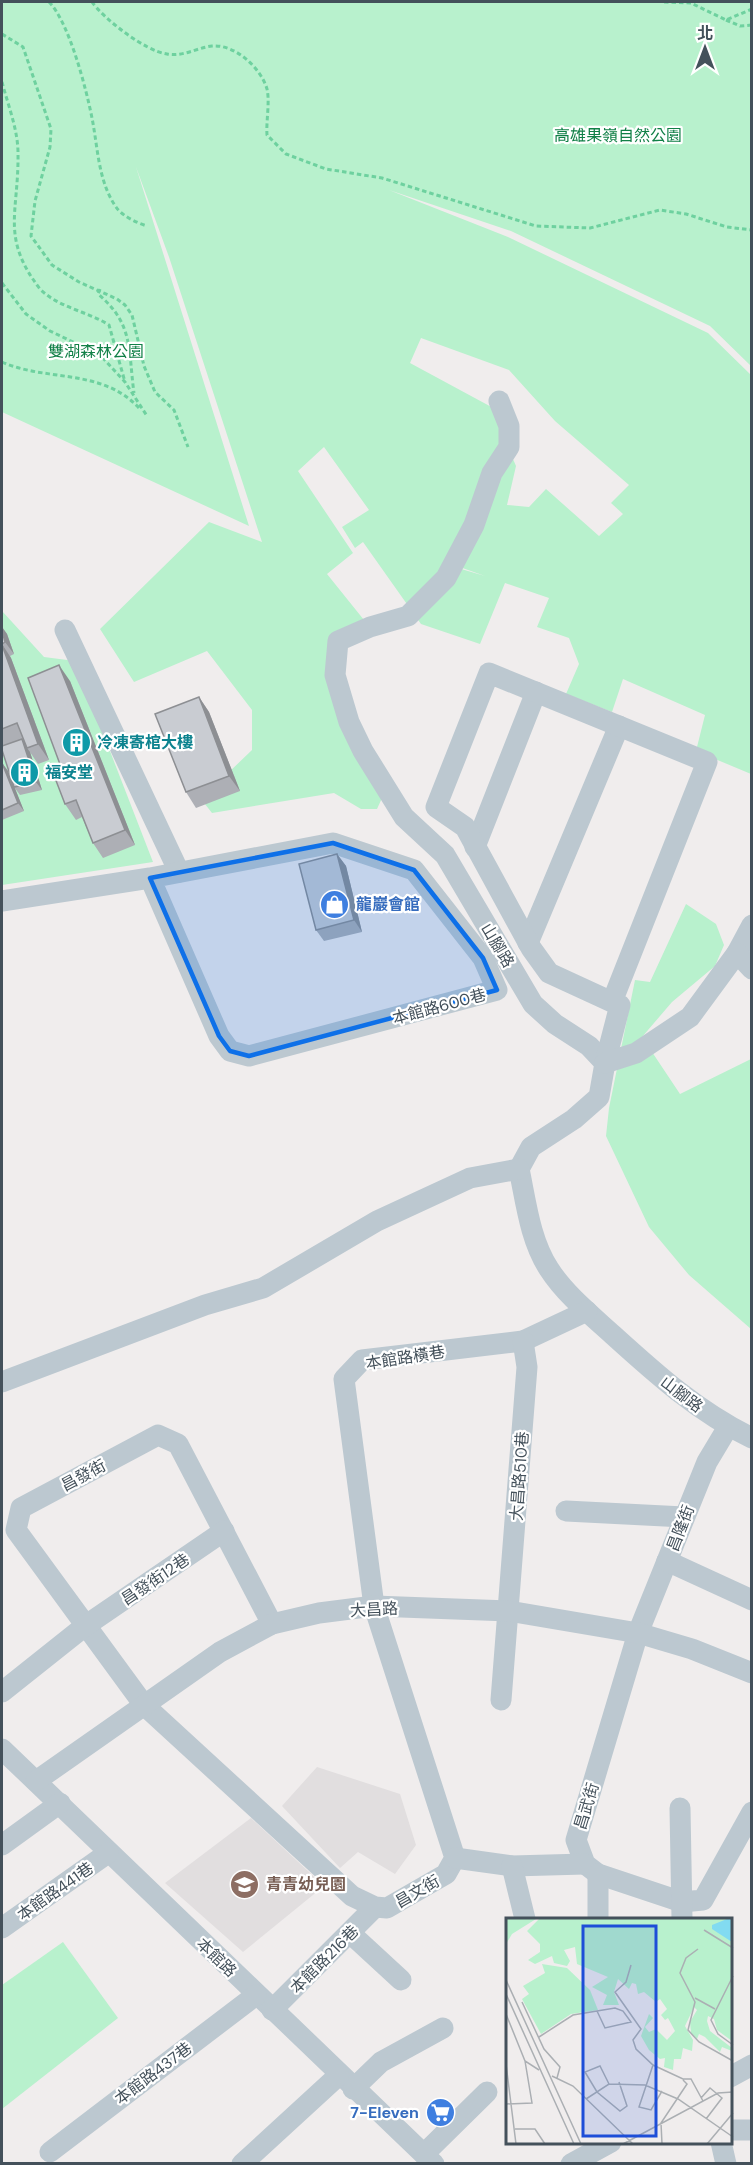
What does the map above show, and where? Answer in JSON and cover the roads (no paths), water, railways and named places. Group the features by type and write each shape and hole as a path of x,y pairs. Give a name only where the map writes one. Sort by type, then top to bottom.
{"street":[{"name":"山腳路","path":"499,401 509,426 508,447 492,473 474,525 446,578 408,616 370,627 338,641 335,675 349,722 363,751 404,817 445,855 533,1004 555,1024 589,1046 605,1063"},
{"path":"65,630 179,872"},
{"path":"2,1382 205,1305 263,1288 377,1221 470,1178 519,1169 531,1147 574,1119 599,1097 620,1005 612,1002 549,973 528,943 465,827 436,807 489,673 707,762 612,1002"},
{"path":"475,847 536,692"},
{"path":"528,943 619,726"},
{"name":"本館路600巷","path":"2,901 150,878 333,843 414,870 483,958 497,990 249,1056 230,1051 219,1036 150,878"},
{"path":"605,1063 636,1053 690,1017 737,953 752,925"},
{"path":"737,953 752,969"},
{"name":"山腳路","path":"519,1169 533,1236 549,1269 587,1311 671,1388 728,1427 752,1438"},
{"name":"本館路橫巷","path":"374,1606 344,1379 362,1360 524,1341 587,1311"},
{"name":"大昌路510巷","path":"501,1700 527,1367 524,1341"},
{"name":"昌隆街","path":"638,1633 707,1462 728,1427"},
{"name":"昌發街","path":"144,1705 16,1530 21,1508 158,1435 178,1444 272,1624"},
{"path":"566,1511 684,1517"},
{"name":"昌發街12巷","path":"2,1692 86,1626 224,1532"},
{"path":"668,1561 752,1600"},
{"path":"374,1606 455,1858 512,1866 591,1869 682,1910 703,1900 752,1812"},
{"name":"大昌路","path":"36,1781 220,1652 272,1624 319,1613 374,1606 509,1611 638,1633 692,1648 752,1673"},
{"name":"昌武街","path":"598,1918 591,1869 576,1840 638,1633"},
{"name":"昌文街","path":"144,1705 352,1896 375,1907 387,1908 446,1874 455,1858"},
{"name":"本館路","path":"2,1749 346,2082 429,2159"},
{"path":"2,1845 60,1803"},
{"path":"680,1808 682,1910"},
{"name":"本館路441巷","path":"2,1928 108,1853"},
{"path":"512,1866 525,1918"},
{"name":"本館路216巷","path":"272,2010 375,1907"},
{"path":"350,1933 401,1980"},
{"name":"本館路437巷","path":"50,2152 256,1995"},
{"path":"242,2163 346,2082 443,2028"},
{"path":"732,2076 752,2065"},
{"path":"429,2159 487,2092"},
{"path":"732,2130 752,2130"},
{"path":"571,2163 606,2144"},
{"path":"721,2144 726,2163"}],"place":[{"name":"冷凍寄棺大樓","path":"76,742"},
{"name":"福安堂","path":"24,772"},
{"name":"龍巖會館","path":"335,904"},
{"name":"青青幼兒園","path":"245,1884"},
{"name":"7-Eleven","path":"440,2112"}],"park label":[{"name":"高雄果嶺自然公園","path":"618,135"},
{"name":"雙湖森林公園","path":"96,351"}]}
